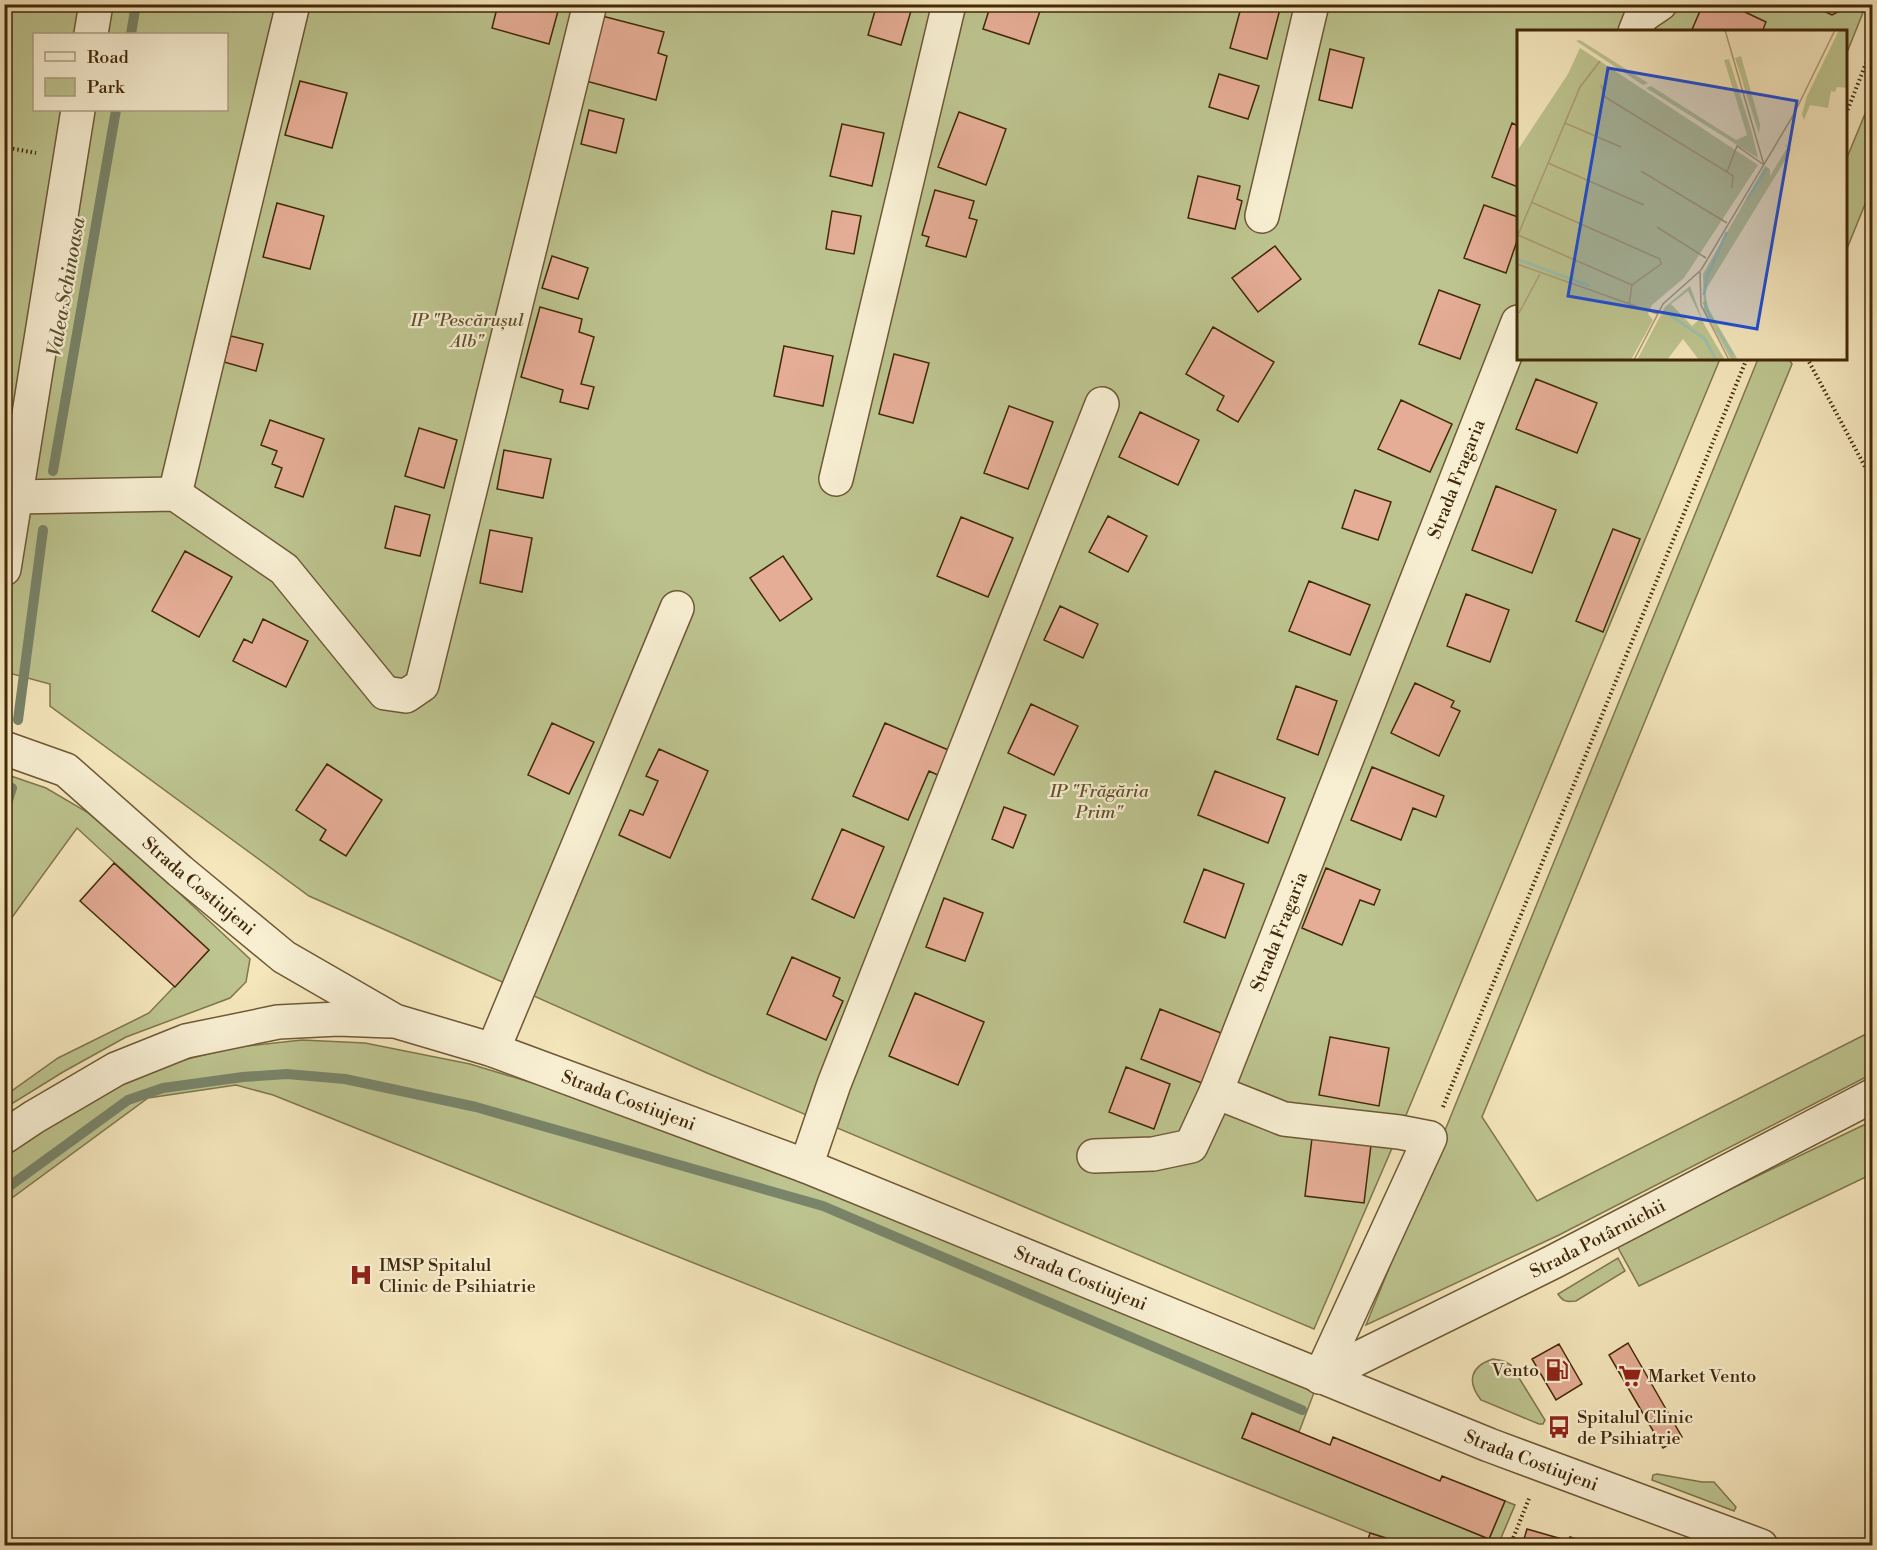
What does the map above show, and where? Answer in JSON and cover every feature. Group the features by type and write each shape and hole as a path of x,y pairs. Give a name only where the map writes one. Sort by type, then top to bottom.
{"street":[{"path":"91,33 96,4"},
{"path":"175,494 293,4"},
{"path":"15,497 175,494 284,569 384,693 406,696 422,685 590,4"},
{"path":"836,479 949,4"},
{"path":"1262,216 1312,4"},
{"path":"1636,30 1641,17 1660,4"},
{"path":"4,569 78,111"},
{"name":"Strada Fragaria","path":"1095,1156 1153,1154 1191,1146 1216,1092 1517,325"},
{"path":"806,1166 834,1084 1102,404"},
{"path":"493,1050 677,608"},
{"name":"Strada Costiujeni","path":"4,748 66,770 180,871 284,957 395,1021 493,1050 806,1166 1320,1377 1543,1465 1761,1545"},
{"name":"Strada Costiujeni","path":"4,1137 116,1069 186,1041 278,1022 338,1019 395,1021"},
{"path":"1216,1092 1284,1119 1399,1132 1430,1138 1320,1377"},
{"name":"Strada Potârnichii","path":"1320,1377 1553,1262 1872,1096"}],"path":[{"path":"1847,109 1872,48"},
{"path":"1430,1138 1746,360"},
{"path":"1808,360 1872,480"},
{"path":"1510,1545 1543,1465"}],"green space":[{"path":"4,5 1866,5 1847,52 1847,30 1517,30 1517,360 1720,360 1399,1132 1314,1329 707,1073 309,896 50,706 50,684 5,672"},
{"path":"1872,97 1872,187 1847,249 1847,158"},
{"path":"1758,360 1790,360 1792,364 1482,1117 1537,1201 1872,1031 1872,1074 1559,1235 1366,1325"},
{"path":"5,774 46,788 87,812 134,851 250,959 246,982 230,998 126,1037 5,1108 5,1088 10,1092 58,1058 149,1013 209,950 77,828 5,927"},
{"path":"302,1040 365,1043 470,1064 569,1094 792,1176 1315,1390 1299,1432 1252,1413 1242,1438 1489,1539 1505,1501 1515,1505 1498,1545 1410,1545 1370,1533 273,1095 236,1085 148,1098 5,1203 5,1154 30,1134 134,1078 175,1062 237,1047"},
{"path":"1872,1121 1872,1174 1639,1286 1616,1244"},
{"path":"1618,1258 1625,1271 1576,1301 1566,1301 1558,1294"},
{"path":"1493,1359 1511,1365 1545,1420 1543,1424 1481,1400 1473,1387 1473,1375 1480,1366"},
{"path":"1653,1475 1714,1482 1736,1507 1734,1511 1652,1480"}],"building":[{"path":"498,4 560,4 549,44 492,28"},
{"path":"877,4 913,4 901,45 868,35"},
{"path":"991,4 1031,4 1041,8 1029,44 983,29"},
{"path":"1242,4 1266,4 1280,9 1267,59 1230,48"},
{"path":"1703,4 1728,4 1766,22 1763,30 1692,30"},
{"path":"1809,4 1853,4 1832,15"},
{"path":"602,16 664,32 658,53 667,56 656,100 586,81"},
{"path":"1330,49 1364,58 1352,108 1319,100"},
{"path":"1219,74 1259,86 1248,119 1209,107"},
{"path":"300,81 347,93 332,148 285,135"},
{"path":"589,110 624,119 616,153 581,144"},
{"path":"959,112 1006,129 986,185 938,167"},
{"path":"1512,123 1517,126 1517,187 1492,177"},
{"path":"842,124 884,133 872,186 830,176"},
{"path":"1198,176 1240,186 1237,199 1242,201 1235,229 1188,218"},
{"path":"935,190 974,201 969,218 977,220 966,257 926,246 929,237 922,235"},
{"path":"277,203 324,216 310,269 263,257"},
{"path":"1484,205 1517,217 1517,241 1506,273 1464,258"},
{"path":"832,211 861,216 854,254 826,249"},
{"path":"1275,246 1301,279 1258,312 1232,278"},
{"path":"552,256 588,268 578,299 542,288"},
{"path":"1439,290 1480,305 1460,359 1419,344"},
{"path":"540,307 582,319 579,332 594,337 581,384 594,387 588,409 560,402 563,390 521,377"},
{"path":"1213,327 1274,362 1238,422 1217,410 1224,396 1186,374"},
{"path":"231,336 263,344 256,371 224,362"},
{"path":"784,346 833,356 823,406 774,396"},
{"path":"894,354 929,363 913,423 879,414"},
{"path":"1536,379 1597,403 1577,453 1516,429"},
{"path":"1401,400 1452,424 1430,472 1378,449"},
{"path":"1009,406 1053,422 1028,489 984,473"},
{"path":"1140,412 1199,440 1178,485 1119,457"},
{"path":"270,420 324,439 303,497 275,487 282,468 272,464 277,451 261,445"},
{"path":"419,428 457,440 444,488 405,476"},
{"path":"504,450 551,459 543,498 497,489"},
{"path":"1496,486 1556,510 1532,573 1472,550"},
{"path":"1355,490 1391,502 1378,540 1342,528"},
{"path":"395,506 430,515 420,556 385,548"},
{"path":"1108,516 1147,536 1128,572 1089,552"},
{"path":"961,517 1013,538 988,597 937,576"},
{"path":"1613,529 1640,539 1603,632 1576,621"},
{"path":"490,530 532,538 522,592 480,583"},
{"path":"185,551 232,577 199,637 152,611"},
{"path":"783,556 812,599 780,621 750,578"},
{"path":"1309,581 1370,605 1350,655 1289,631"},
{"path":"1466,594 1509,610 1490,662 1447,646"},
{"path":"1060,606 1098,624 1083,658 1044,640"},
{"path":"263,619 308,641 286,687 233,661 244,639 252,643"},
{"path":"1415,683 1454,701 1451,707 1460,711 1439,756 1391,733"},
{"path":"1296,686 1337,701 1318,755 1277,739"},
{"path":"1031,704 1078,726 1054,775 1008,753"},
{"path":"552,723 594,742 569,794 528,775"},
{"path":"885,723 953,752 942,777 929,771 908,820 853,796"},
{"path":"659,749 708,771 670,858 619,835 630,810 643,815 658,781 646,776"},
{"path":"327,764 382,800 346,856 320,840 326,830 296,810"},
{"path":"1372,767 1444,796 1436,817 1413,808 1401,840 1351,820"},
{"path":"1215,771 1285,798 1268,843 1198,815"},
{"path":"1004,807 1026,815 1013,848 992,839"},
{"path":"842,829 884,847 854,918 812,899"},
{"path":"114,863 209,950 175,987 80,901"},
{"path":"1326,868 1380,890 1374,905 1360,900 1342,945 1302,928"},
{"path":"1204,869 1244,884 1225,938 1184,922"},
{"path":"944,898 983,913 965,961 926,947"},
{"path":"792,957 840,978 833,996 843,1001 826,1040 767,1014"},
{"path":"915,993 984,1022 958,1085 889,1056"},
{"path":"1160,1009 1221,1033 1202,1083 1141,1059"},
{"path":"1330,1037 1389,1048 1379,1106 1319,1095"},
{"path":"1126,1067 1170,1084 1154,1129 1109,1112"},
{"path":"1312,1138 1371,1145 1364,1203 1305,1196"},
{"path":"1628,1343 1682,1437 1663,1448 1609,1355"},
{"path":"1559,1344 1582,1384 1556,1400 1532,1359"},
{"path":"1252,1413 1330,1445 1333,1437 1440,1481 1442,1476 1505,1501 1489,1539 1242,1438"},
{"path":"1527,1529 1569,1541 1570,1537 1600,1546 1522,1546"},
{"path":"1370,1533 1410,1546 1366,1546"}],"waterway":[{"name":"Valea Schinoasa","path":"131,33 136,4"},
{"name":"Valea Schinoasa","path":"53,471 116,111"},
{"name":"Valea Schinoasa","path":"18,720 43,530"},
{"name":"Valea Schinoasa","path":"4,813 12,788"},
{"path":"4,1190 128,1100 163,1088 243,1077 287,1074 345,1079 476,1107 823,1206 1302,1410"}],"place":[{"name":"IMSP Spitalul Clinic de Psihiatrie","path":"361,1275"},
{"name":"Vento","path":"1557,1370"},
{"name":"Market Vento","path":"1630,1376"},
{"name":"Spitalul Clinic de Psihiatrie","path":"1559,1427"}],"park label":[{"name":"IP \"Pescărușul Alb\"","path":"467,330"},
{"name":"IP \"Frăgăria Prim\"","path":"1099,801"}]}
